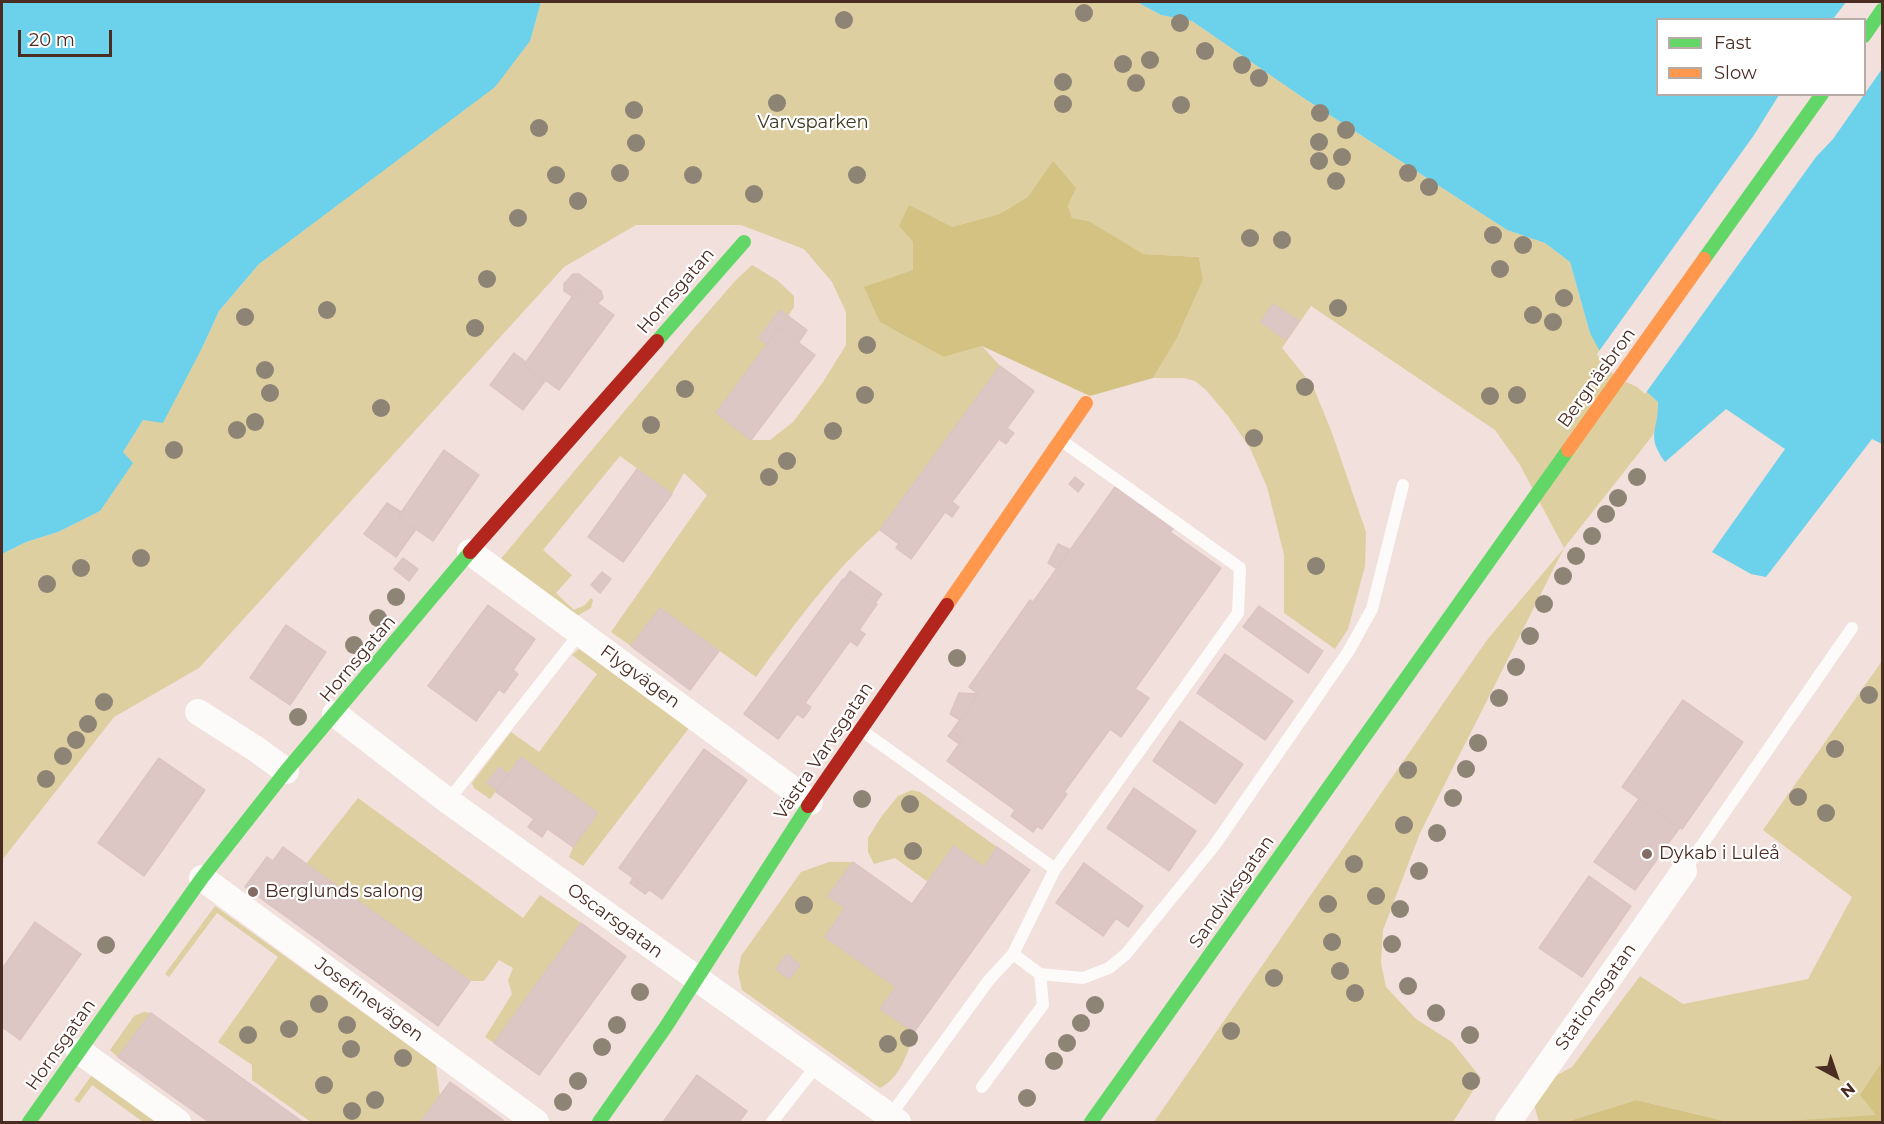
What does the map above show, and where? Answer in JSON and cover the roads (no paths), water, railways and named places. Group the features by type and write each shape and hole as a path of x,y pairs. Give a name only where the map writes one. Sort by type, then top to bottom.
{"street":[{"path":"1866,33 1882,10"},
{"name":"Bergnäsbron","path":"1402,683 1821,96"},
{"name":"Hornsgatan","path":"29,1122 202,878 286,771 470,552 744,242"},
{"name":"Västra Varvsgatan","path":"599,1122 665,1028 810,802 1086,403"},
{"name":"Flygvägen","path":"470,552 810,802"},
{"name":"Sandviksgatan","path":"1091,1122 1402,683"},
{"path":"198,712 286,771"},
{"name":"Oscarsgatan","path":"335,714 448,801 894,1119"},
{"name":"Stationsgatan","path":"1508,1122 1684,871"},
{"name":"Josefinevägen","path":"202,878 536,1122"},
{"path":"79,1051 178,1122"}],"lane":[{"path":"894,1119 988,980 1013,954 1055,869 1238,613 1240,568 1060,440"},
{"path":"1013,954 1040,974 1083,978 1109,968 1126,954 1214,846 1348,652 1372,609 1403,485"},
{"path":"1684,871 1852,628"},
{"path":"448,801 580,633"},
{"path":"860,729 1055,869"},
{"path":"982,1087 1043,1005 1040,974"},
{"path":"772,1122 817,1065"}],"water":[{"path":"2,2 541,2 530,41 495,87 259,264 219,311 163,423 143,420 123,452 133,463 100,511 58,532 26,542 2,554"},
{"path":"1137,2 1882,2 1882,444 1872,439 1766,577 1751,574 1712,552 1785,449 1726,409 1665,462 1654,438 1658,402 1638,384 1605,361 1590,333 1570,262 1545,243 1507,230 1299,95 1192,21 1161,15"}],"place":[{"name":"Dykab i Luleå","path":"1647,854"},
{"name":"Berglunds salong","path":"253,892"}],"park label":[{"name":"Varvsparken","path":"813,123"}]}
